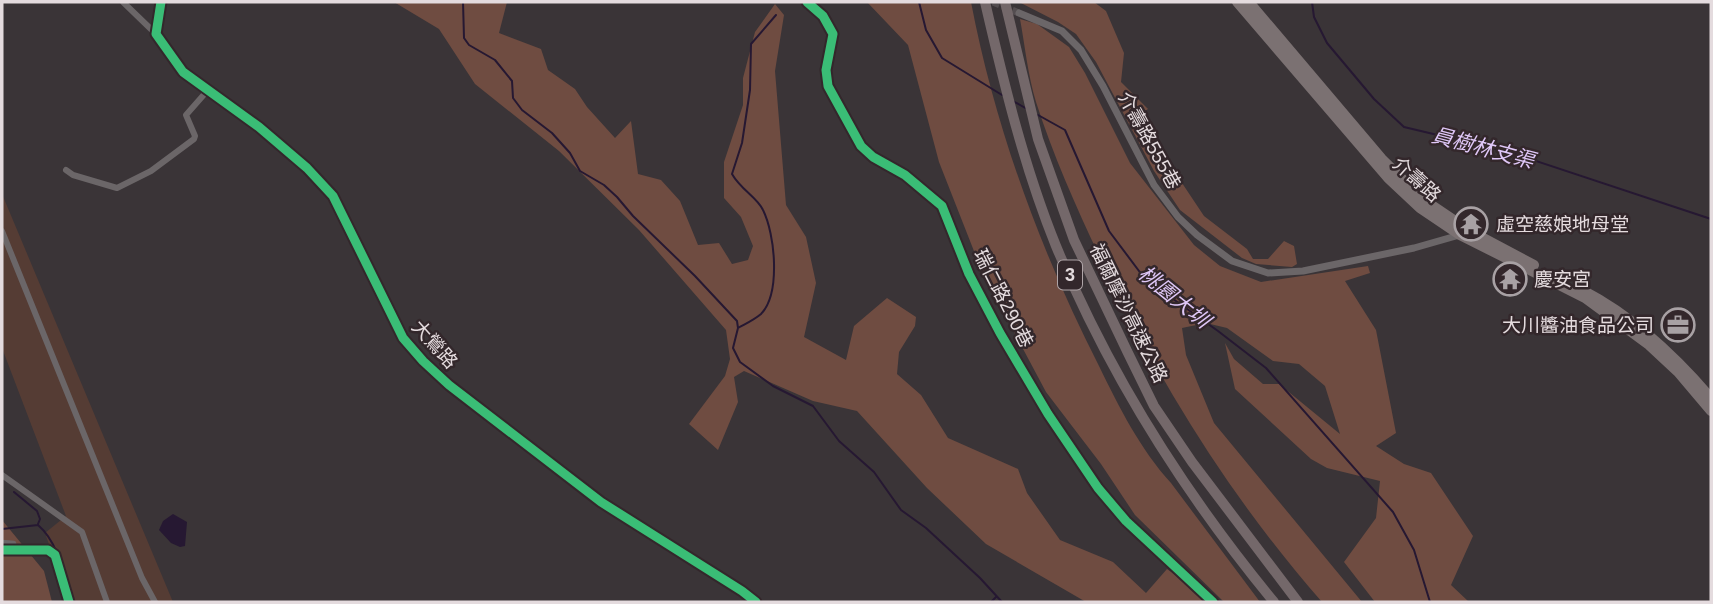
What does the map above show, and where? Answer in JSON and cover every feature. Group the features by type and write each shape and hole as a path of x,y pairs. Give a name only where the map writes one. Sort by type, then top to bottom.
{"highway":[{"name":"福爾摩沙高速公路","path":"985,2 1016,128 1056,245 1110,362 1140,414 1205,512 1274,602"},
{"name":"福爾摩沙高速公路","path":"1005,2 1038,139 1074,240 1154,406 1237,524 1298,602"}],"main road":[{"name":"介壽路","path":"1237,2 1388,178 1420,208 1585,298 1649,345 1678,372 1711,411"},
{"name":"介壽路","path":"1249,2 1381,159 1424,201 1465,233 1600,300 1677,359 1711,398"}],"street":[{"path":"123,2 156,34"},
{"path":"156,34 160,2"},
{"name":"瑞仁路290巷","path":"807,2 823,16 833,34 826,70 828,86 861,146 873,157 905,175 942,205 969,274 1000,333 1048,414 1091,477 1126,521 1213,602"},
{"name":"介壽路555巷","path":"1019,13 1062,31 1081,50 1103,86 1154,186 1178,217 1232,261 1268,273 1303,271 1414,248 1465,233"},
{"name":"大鶯路","path":"156,34 183,72 259,127 307,168 333,196 403,338 423,361 449,385 601,502 756,602"},
{"path":"66,170 73,175 117,188 151,171 194,139 195,135 186,115 208,90"},
{"path":"2,231 142,578 155,602"},
{"path":"2,475 82,532 107,602"},
{"path":"2,542 14,542 14,548 2,547"}],"shaded area":[{"path":"394,2 507,2 499,33 541,49 548,70 575,89 615,138 631,121 638,174 661,180 680,201 698,245 719,243 732,264 748,260 753,246 741,217 724,198 724,162 743,105 743,78 755,32 775,4 784,15 775,71 786,205 806,237 816,283 804,337 846,360 854,326 887,298 916,317 915,326 899,352 897,374 921,395 948,438 1018,469 1027,493 1060,540 1113,562 1146,593 1167,569 1187,583 1206,602 1086,602 986,544 927,488 857,411 813,401 744,371 734,377 738,402 718,450 689,424 725,376 730,359 726,330 639,230 559,151 475,84 439,29"},
{"path":"867,2 971,2 993,96 1022,188 1078,323 1114,397 1149,456 1260,602 1224,602 1135,515 1101,464 1046,392 983,274 939,162 908,45"},
{"path":"1019,2 1094,2 1106,11 1124,53 1121,82 1148,109 1139,115 1144,126 1204,216 1247,249 1253,259 1268,259 1284,241 1294,246 1297,264 1292,267 1256,264 1242,258 1180,210 1154,171 1096,62 1076,34"},
{"path":"1020,19 1037,24 1069,47 1130,163 1194,245 1220,266 1261,282 1368,266 1370,273 1345,281 1376,330 1396,433 1376,446 1404,464 1431,473 1473,536 1451,585 1469,602 1375,602 1344,562 1376,518 1380,481 1327,468 1311,459 1235,389 1225,343 1234,359 1263,384 1279,384 1340,434 1325,386 1299,364 1273,361 1227,328 1206,323 1182,328 1186,355 1214,423 1362,602 1322,602 1260,526 1204,445 1153,361 1078,211 1036,102"},
{"path":"2,194 173,602 69,602 45,533 66,516 2,348"},
{"path":"173,514 187,522 185,546 171,543 159,530 163,521"},
{"path":"2,520 44,571 52,602 2,602"}],"waterway":[{"path":"463,2 464,38 469,45 495,60 512,81 513,98 522,110 552,133 570,153 580,171 604,185 617,197 737,321 733,348 740,362 773,386 813,406 839,441 874,472 901,510 926,528 1002,602"},
{"name":"桃園大圳","path":"919,2 926,30 942,58 1002,95"},
{"name":"員樹林支渠","path":"1312,2 1314,17 1327,43 1374,99 1404,127 1509,152 1711,219"},
{"path":"738,328 761,314 767,304 774,278 771,233 763,210 732,174 742,143 750,90 751,44 776,15"},
{"name":"桃園大圳","path":"1013,101 1027,109"},
{"name":"桃園大圳","path":"1038,115 1065,130 1109,231 1145,279 1266,368 1393,512 1414,550 1430,602"},
{"path":"14,492 37,511 40,519 38,524"},
{"path":"2,529 38,525 45,532 60,561 72,602"},
{"path":"991,602 996,597"}],"tunnel":[{"path":"993,2 1019,13"}],"cycle path":[{"path":"161,2 156,34 183,72 259,127 307,168 333,196 403,338 423,361 449,385 601,502 756,602"},
{"path":"807,2 823,16 833,34 826,70 828,86 861,146 873,157 905,175 942,206 969,274 1000,333 1048,414 1098,488 1126,521 1213,602"},
{"path":"2,550 48,550 55,555 69,602"}],"place":[{"name":"虛空慈娘地母堂","path":"1471,224"},
{"name":"慶安宮","path":"1510,279"},
{"name":"大川醬油食品公司","path":"1678,325"}]}
